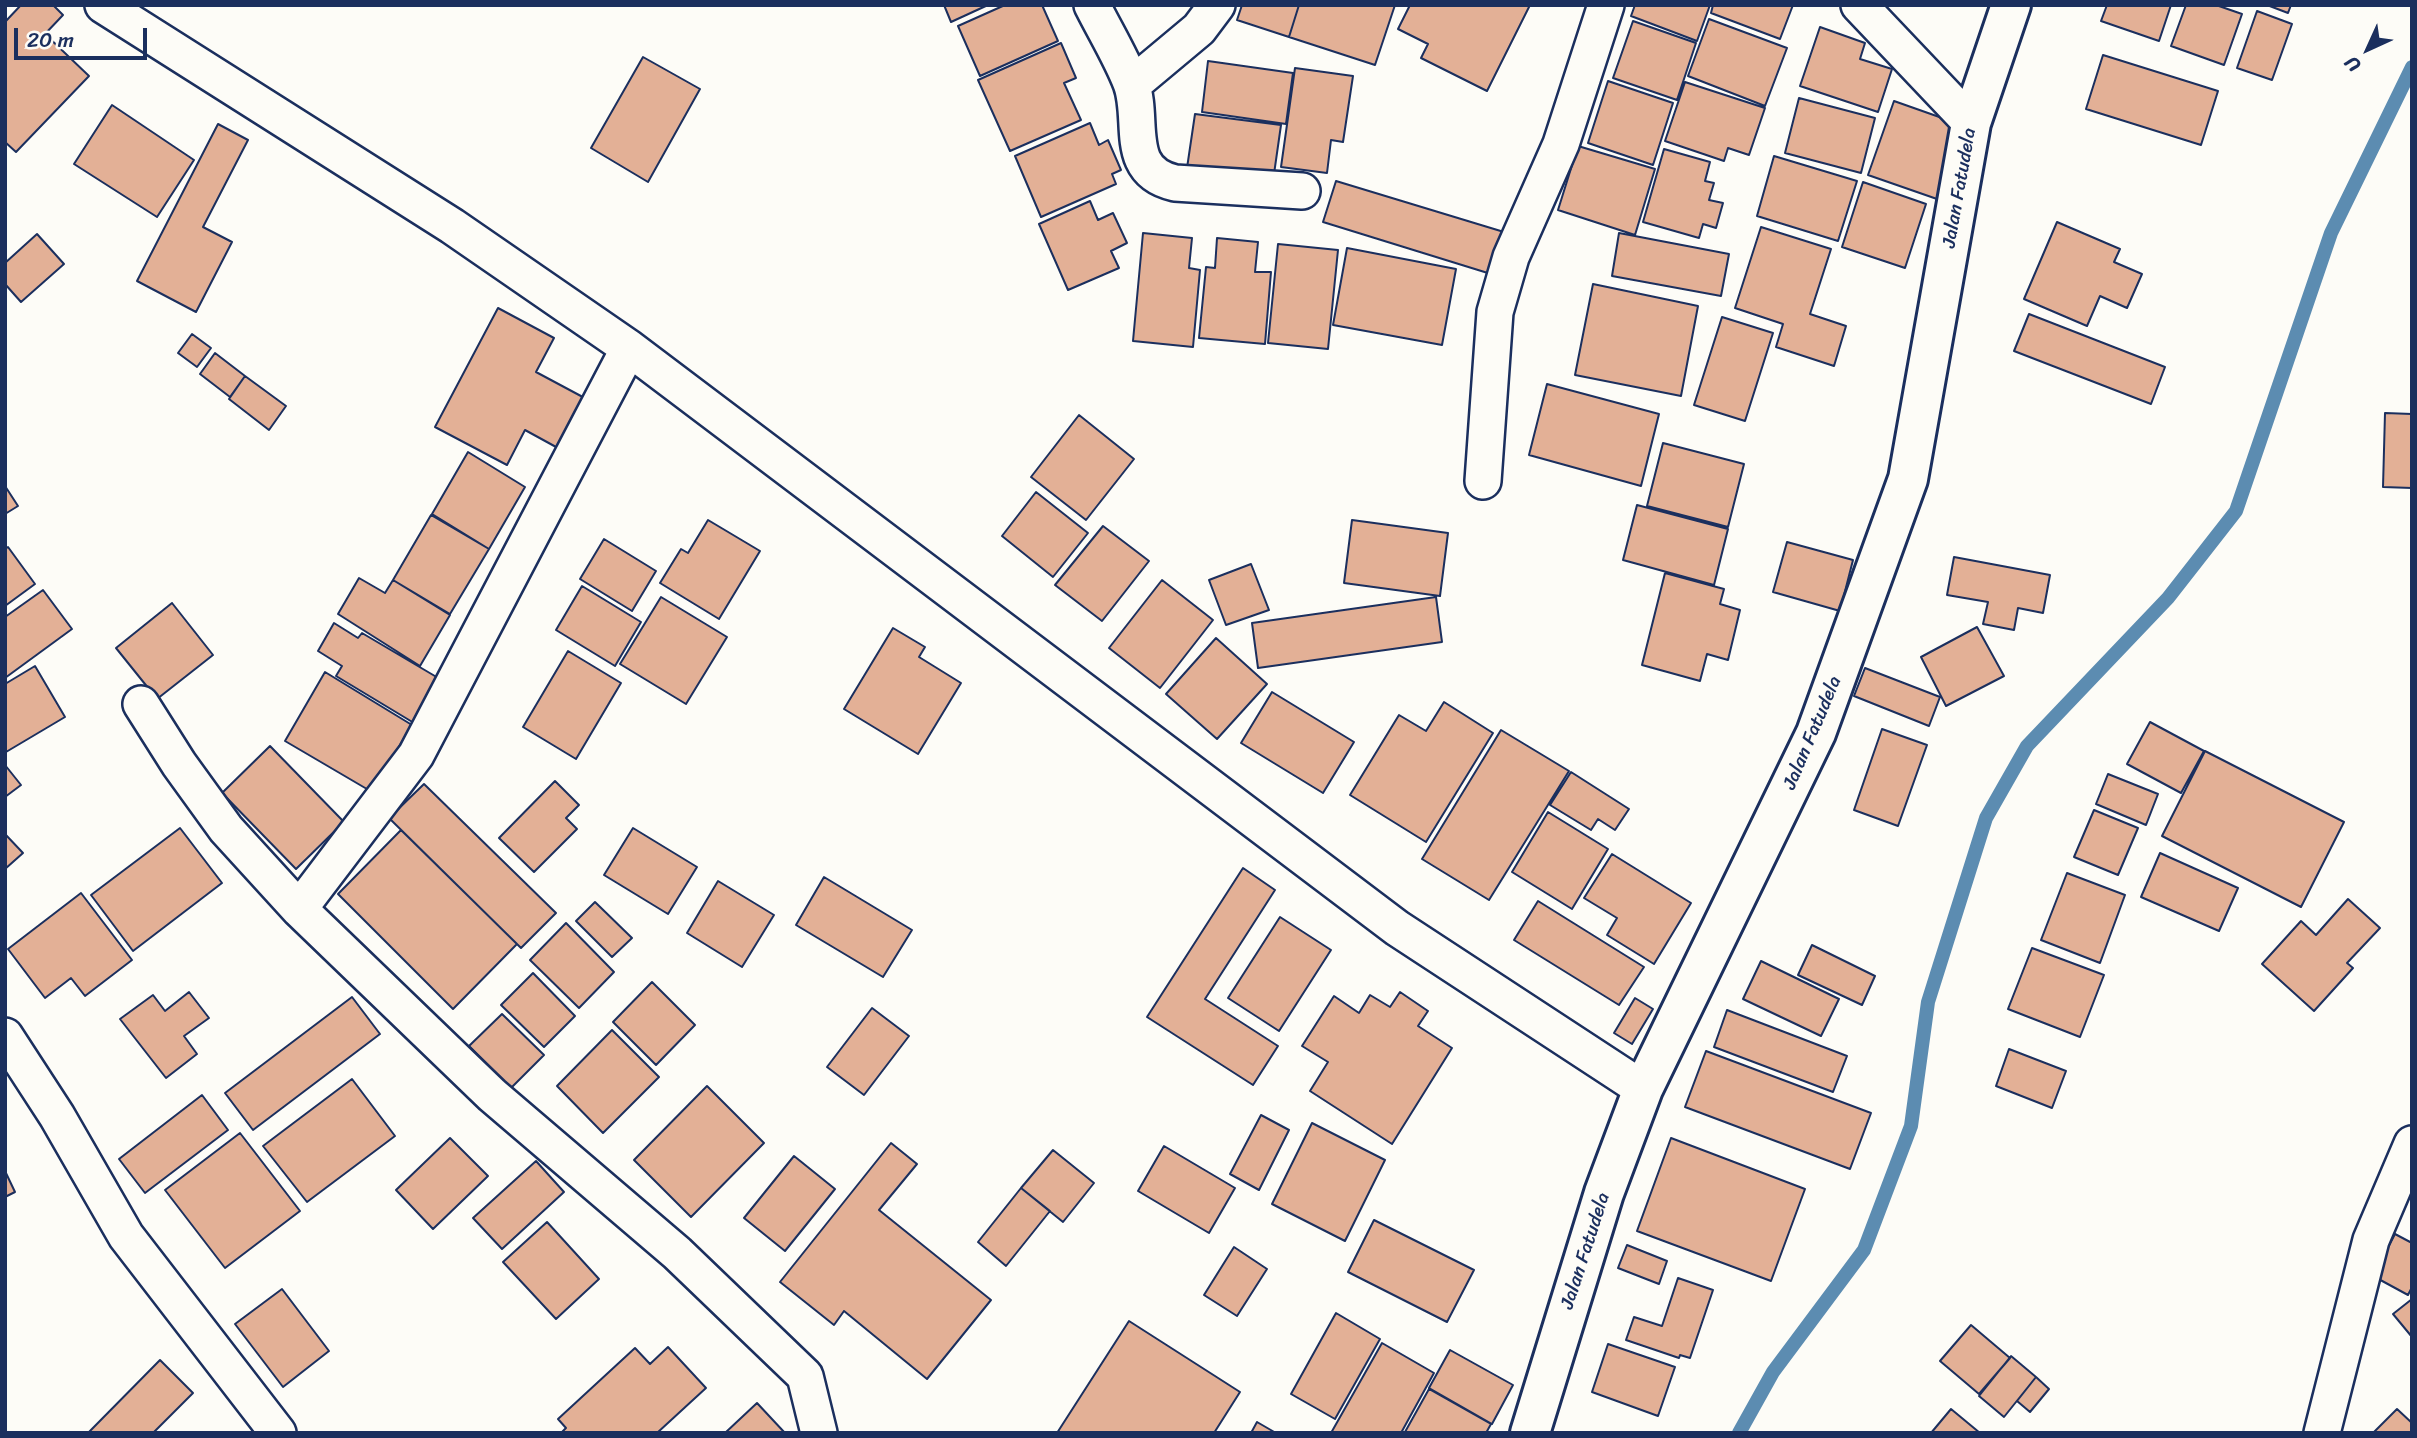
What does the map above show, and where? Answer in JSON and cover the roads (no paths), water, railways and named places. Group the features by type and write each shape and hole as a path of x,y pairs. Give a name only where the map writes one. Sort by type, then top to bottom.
{"street":[{"path":"103,5 453,226 629,348 1397,928 1643,1089"},
{"path":"1092,5 1132,85 1139,148 1150,173 1159,179 1302,191"},
{"path":"1132,85 1199,29 1217,5"},
{"path":"1483,481 1496,312 1511,257 1561,144 1606,5"},
{"path":"1858,5 1971,124"},
{"name":"Jalan Fatudela","path":"1530,1433 1600,1206 1643,1089 1816,733 1908,479 1971,124 2011,5"},
{"path":"299,909 416,755 629,348"},
{"path":"141,704 179,764 226,829 299,909 492,1095 677,1253 805,1376 819,1433"},
{"path":"5,1036 57,1116 126,1236 278,1433"},
{"path":"2322,1433 2371,1240 2412,1144"}],"waterway":[{"path":"1739,1433 1773,1372 1864,1250 1911,1126 1928,1002 1986,818 2027,746 2168,598 2236,511 2331,233 2412,67"}]}
